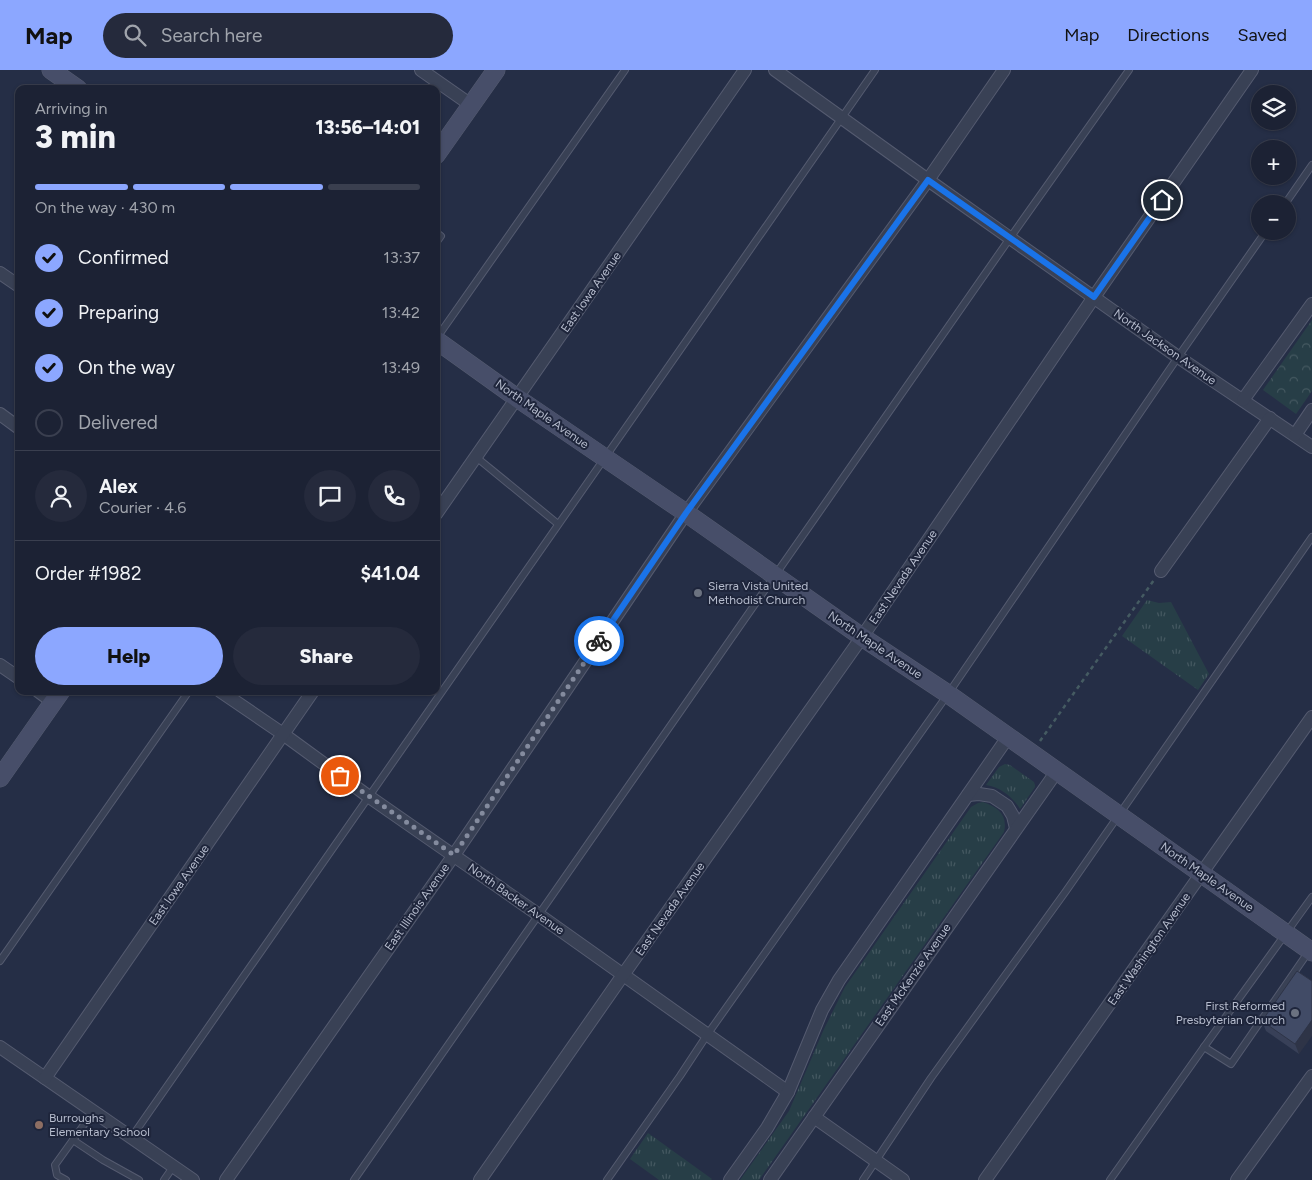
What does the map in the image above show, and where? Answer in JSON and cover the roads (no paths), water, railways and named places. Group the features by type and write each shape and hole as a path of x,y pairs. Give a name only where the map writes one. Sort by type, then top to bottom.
{"main road":[{"path":"52,70 73,85"},
{"path":"440,148 496,70"},
{"name":"North Maple Avenue","path":"440,343 775,575 862,638 948,694 1311,951"},
{"path":"0,778 57,696"}],"street":[{"path":"421,70 471,105"},
{"name":"East Iowa Avenue","path":"440,508 745,70"},
{"name":"North Jackson Avenue","path":"775,70 1178,357 1312,447"},
{"name":"East Illinois Avenue","path":"226,1180 454,855 686,513 928,180 1004,70"},
{"name":"East Nevada Avenue","path":"480,1180 862,638 1094,297 1252,70"},
{"path":"0,273 15,283"},
{"path":"1244,400 1312,304"},
{"path":"1295,435 1312,410"},
{"path":"0,414 15,425"},
{"path":"1161,571 1270,418"},
{"path":"0,665 15,675"},
{"name":"North Backer Avenue","path":"226,695 788,1092"},
{"name":"East Iowa Avenue","path":"45,1078 310,695"},
{"name":"East Washington Avenue","path":"985,1180 1312,717"},
{"path":"730,1180 767,1128 788,1092 822,1010 839,980 1008,737"},
{"name":"East McKenzie Avenue","path":"770,1180 1057,771"},
{"path":"968,795 992,796 1007,806 1013,816 1016,828"},
{"path":"0,1047 193,1180"},
{"path":"1237,1180 1312,1076"},
{"path":"814,1117 903,1180"}],"lane":[{"path":"440,334 625,70"},
{"path":"440,693 875,70"},
{"path":"354,1180 1129,70"},
{"path":"1291,195 1312,165"},
{"path":"607,1180 948,694 1260,240"},
{"path":"476,458 558,524"},
{"path":"863,1180 931,1078 1066,891 1312,536"},
{"path":"0,961 186,695"},
{"path":"131,1138 439,695"},
{"path":"1110,1180 1312,897"},
{"path":"1204,1047 1231,1064 1311,951"},
{"path":"66,1180 57,1174 55,1166 93,1112"},
{"path":"73,1140 103,1160 139,1180"},
{"path":"164,1180 174,1167"}],"place":[{"name":"Sierra Vista United Methodist Church","path":"698,593"},
{"name":"First Reformed Presbyterian Church","path":"1295,1013"},
{"name":"Burroughs Elementary School","path":"39,1125"}]}
